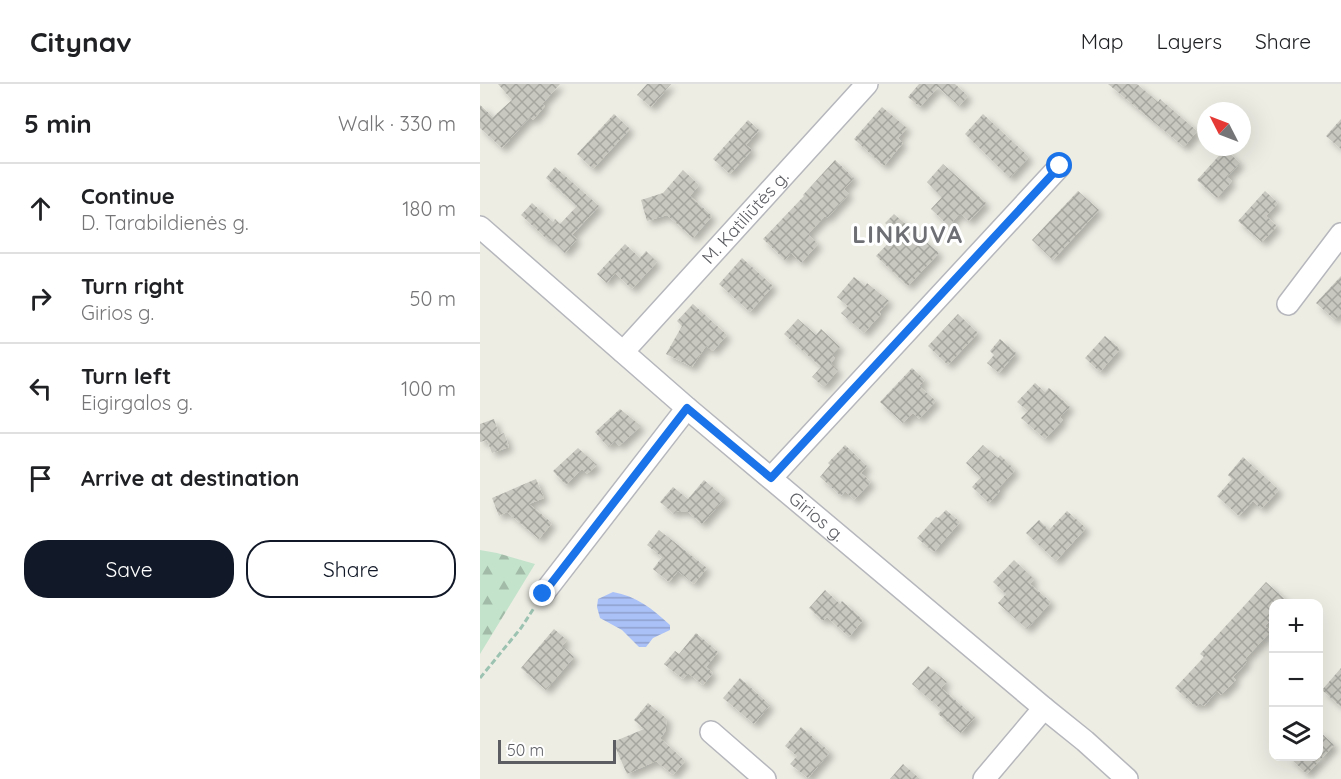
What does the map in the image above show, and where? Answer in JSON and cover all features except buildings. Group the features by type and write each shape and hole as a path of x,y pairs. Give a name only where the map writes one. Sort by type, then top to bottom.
{"street":[{"name":"M. Katiliūtės g.","path":"623,352 867,84"},
{"path":"771,478 1060,166"},
{"name":"Girios g.","path":"480,227 687,408 1085,741 1127,779"},
{"path":"1288,304 1341,234"},
{"path":"543,594 687,408"},
{"path":"984,779 1044,708"},
{"path":"711,732 765,779"}],"path":[{"path":"480,678 521,628 543,594"}],"green space":[{"path":"480,550 535,564 480,654"}],"water":[{"path":"613,592 644,604 670,625 670,630 653,638 646,647 639,647 622,630 600,618 597,607 598,599"}],"district":[{"name":"LINKUVA","path":"908,235"}],"route":[{"path":"543,594 687,408 771,478 1060,166"}]}
